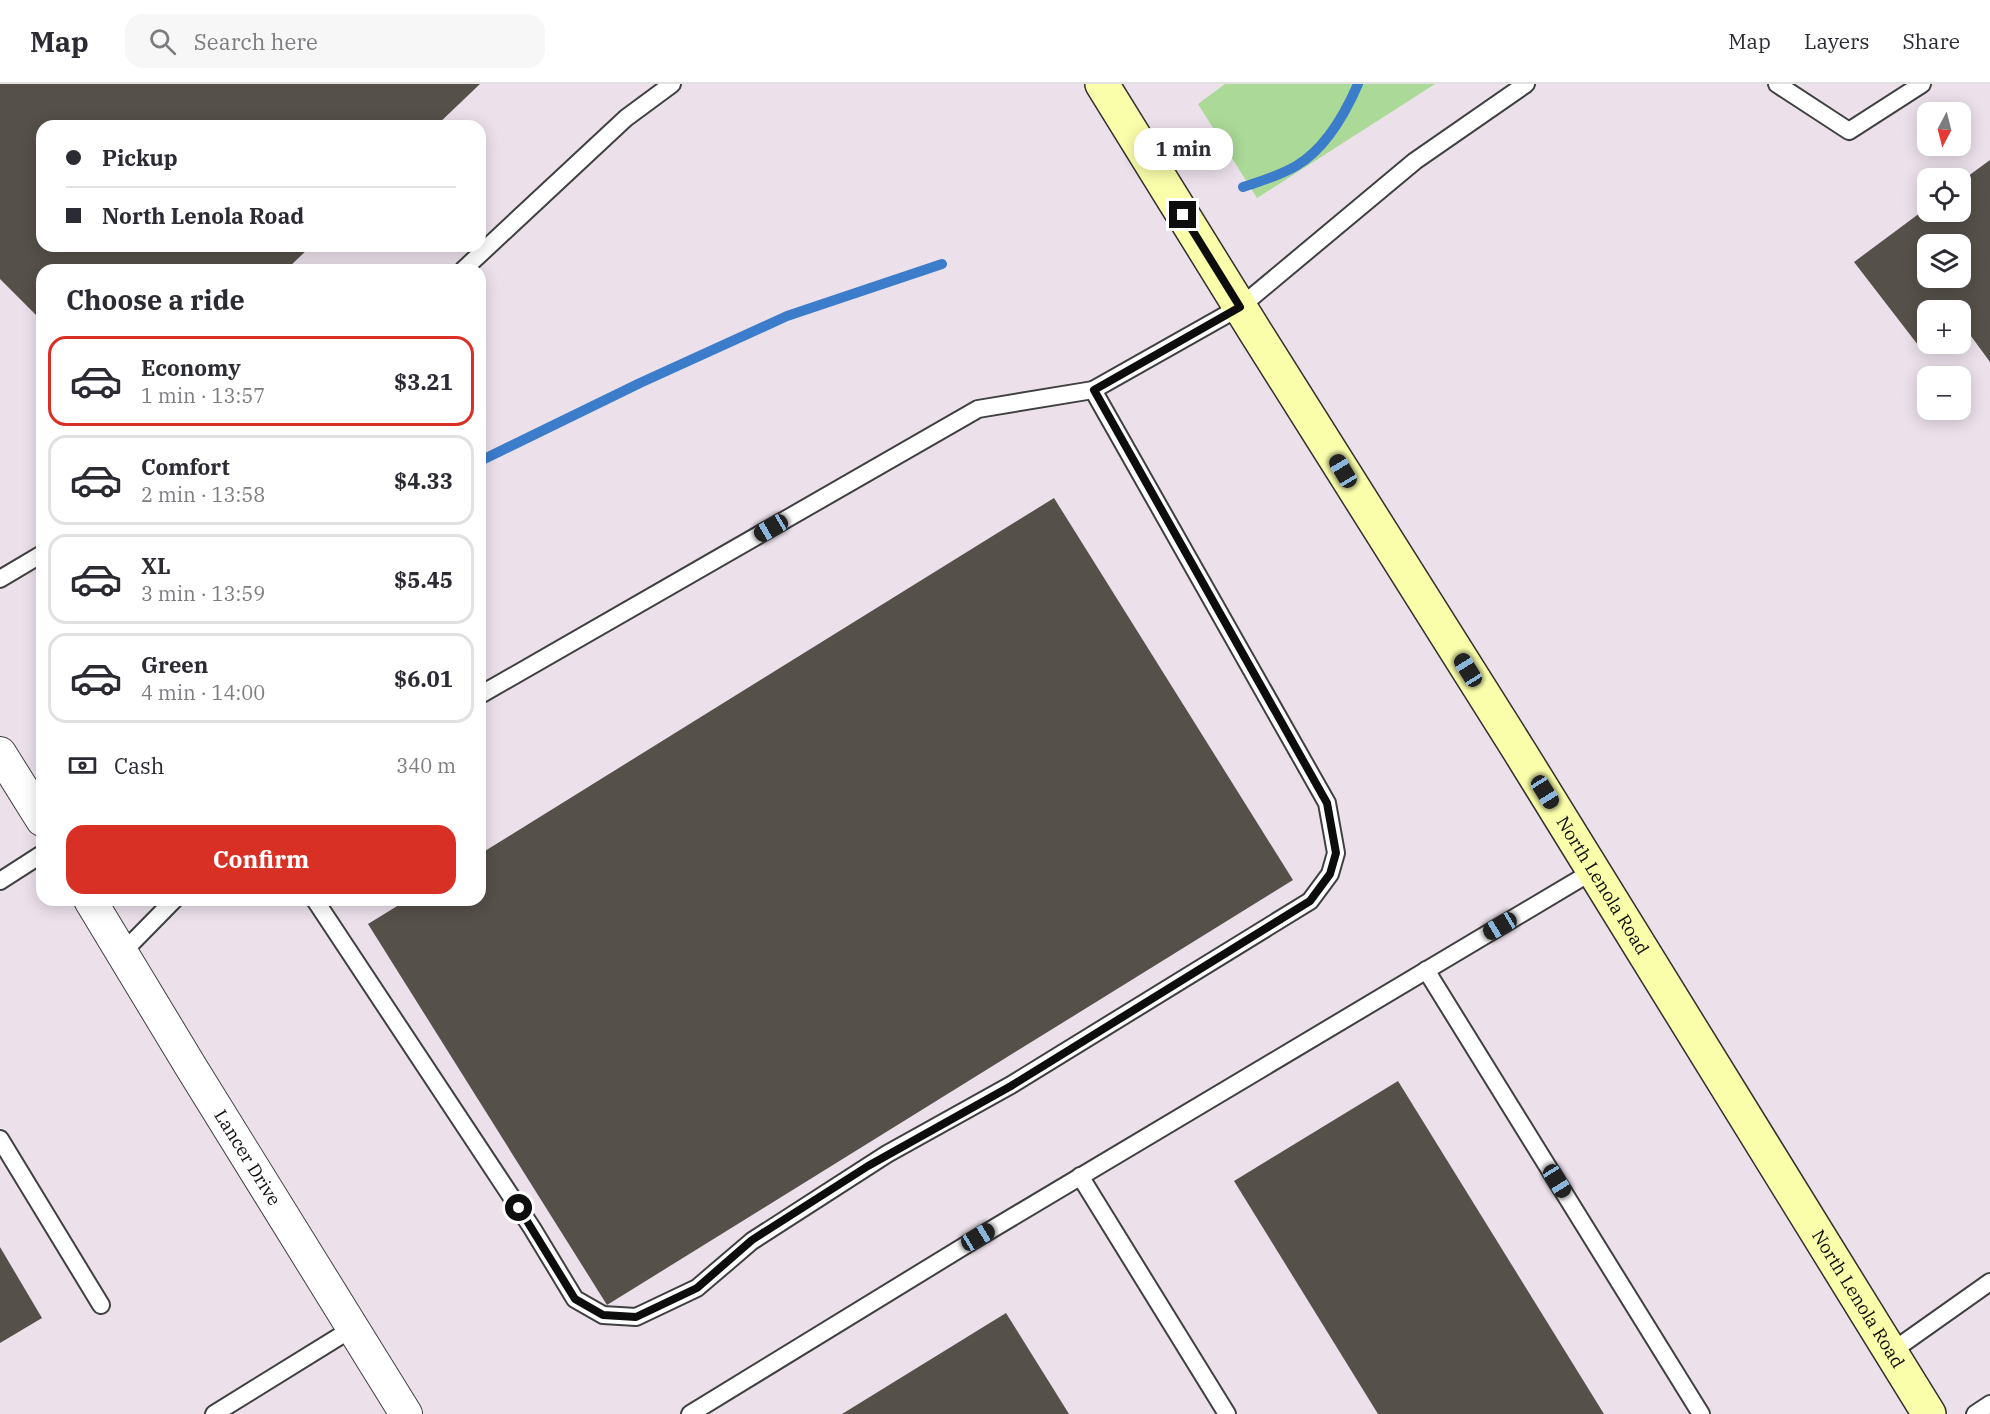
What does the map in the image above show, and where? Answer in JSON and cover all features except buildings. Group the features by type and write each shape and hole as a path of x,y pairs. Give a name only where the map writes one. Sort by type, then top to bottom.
{"main road":[{"name":"North Lenola Road","path":"1102,84 1929,1414"}],"street":[{"path":"0,753 36,810"},
{"name":"Lancer Drive","path":"94,906 406,1414"}],"lane":[{"path":"486,249 626,118 672,84"},
{"path":"486,692 978,409 1094,390 1240,307 1415,161 1526,84"},
{"path":"1777,84 1849,131 1922,84"},
{"path":"469,264 482,252"},
{"path":"319,906 532,1228 575,1299 603,1315 636,1317 697,1288 752,1240 868,1166 1011,1086 1310,901 1330,874 1336,853 1327,803 1094,390"},
{"path":"0,579 36,558"},
{"path":"0,881 36,858"},
{"path":"690,1414 1080,1176 1593,871"},
{"path":"122,952 168,906"},
{"path":"1426,970 1701,1414"},
{"path":"0,1139 101,1305"},
{"path":"1080,1176 1227,1414"},
{"path":"1892,1352 1990,1282"},
{"path":"214,1414 353,1328"},
{"path":"1975,1414 1990,1404"}],"shaded area":[{"path":"0,84 1990,84 1990,1414 0,1414"}],"green space":[{"path":"1225,84 1435,84 1257,198 1198,104"}],"waterway":[{"path":"1243,187 1290,170 1306,159 1333,130 1358,84"},
{"path":"486,458 640,383 787,316 942,264"}],"route":[{"path":"519,1208 575,1299 603,1315 636,1317 697,1288 752,1240 887,1154 1011,1086 1310,901 1330,874 1336,853 1327,803 1094,390 1240,307 1183,215"}]}
